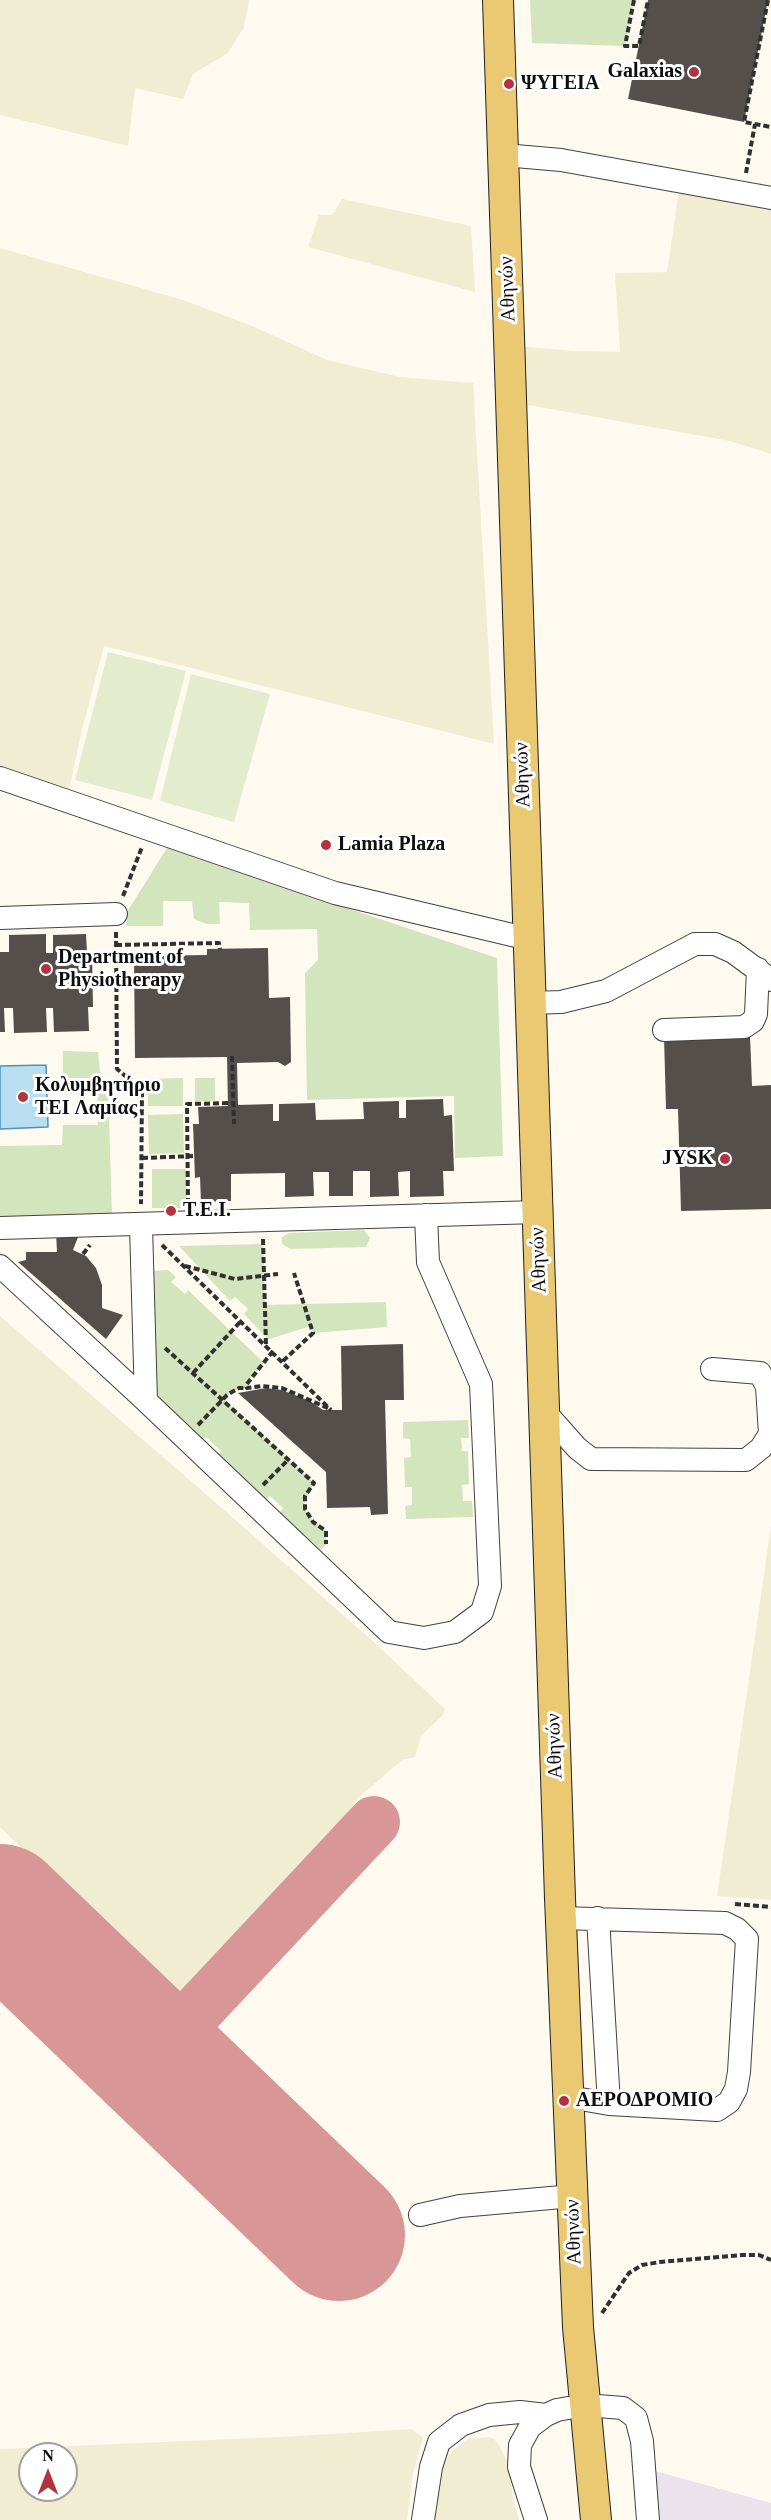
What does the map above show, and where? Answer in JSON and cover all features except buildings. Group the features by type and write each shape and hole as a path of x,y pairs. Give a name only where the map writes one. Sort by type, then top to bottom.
{"main road":[{"name":"Αθηνών","path":"498,0 529,939 529,1004 561,1918 578,2327 596,2520"}],"street":[{"path":"504,155 561,160 771,198"},
{"path":"0,778 147,830 335,892 529,939"},
{"path":"0,918 116,914"},
{"path":"529,1004 561,1002 606,991 694,944 715,944 733,952 764,974 756,1014 753,1021 744,1027 664,1030"},
{"path":"0,1228 141,1226 537,1212"},
{"path":"0,1266 389,1632 424,1638 455,1632 482,1612 490,1586 481,1384 428,1262 426,1215"},
{"path":"141,1226 146,1401"},
{"path":"545,1412 577,1448 591,1459 746,1460 761,1448 770,1434 767,1387 760,1373 712,1369"},
{"path":"561,1918 725,1923 737,1929 747,1940 739,2072 736,2089 729,2102 717,2110 609,2104 569,2097"},
{"path":"598,1918 609,2104"},
{"path":"420,2215 471,2204 573,2196"},
{"path":"536,2520 523,2481 519,2456 520,2445 530,2427 546,2415 557,2410 585,2405 623,2408 636,2418 642,2441 648,2520"},
{"path":"423,2520 431,2467 440,2442 461,2425 489,2415 520,2412 546,2415"}],"path":[{"path":"634,0 625,46 639,46 648,0"},
{"path":"768,0 744,122 771,127"},
{"path":"743,192 755,124"},
{"path":"147,830 116,914 117,1069 142,1090 141,1226 283,1360 331,1410 282,1388 262,1386 247,1388 232,1391 222,1399 185,1438"},
{"path":"116,945 219,943 220,949"},
{"path":"93,985 117,984"},
{"path":"232,1056 234,1124"},
{"path":"189,1223 187,1104 233,1103"},
{"path":"142,1158 194,1156"},
{"path":"262,1221 266,1345"},
{"path":"182,1265 227,1278 243,1279 279,1274"},
{"path":"283,1360 313,1333 294,1273"},
{"path":"193,1372 241,1321"},
{"path":"144,1330 314,1483 305,1496 305,1509 313,1522 326,1532 326,1544 312,1559"},
{"path":"247,1388 246,1384 273,1352"},
{"path":"250,1500 288,1460"},
{"path":"578,2327 604,2312 629,2273 642,2265 742,2255 759,2255 771,2260"}],"shaded area":[{"path":"0,0 249,0 244,27 228,53 193,74 183,99 135,88 128,146 0,115"},
{"path":"679,191 771,207 771,454 730,441 517,403 517,346 620,352 615,273 667,272"},
{"path":"342,199 471,226 475,292 308,247 319,215 332,215"},
{"path":"0,248 183,300 250,325 327,360 400,377 473,383 494,744 104,646 68,795 0,772"},
{"path":"0,1316 377,1645 445,1709 443,1715 421,1736 415,1757 402,1760 358,1798 341,1823 334,1843 182,2006 0,1827"},
{"path":"771,1526 771,1900 717,1896"},
{"path":"412,2429 423,2438 413,2473 407,2520 0,2520 0,2449 18,2448 18,2502 78,2502 78,2446"},
{"path":"489,2437 494,2439 500,2447 507,2461 519,2520 432,2520 440,2469 453,2450 468,2439"},
{"path":"655,2471 771,2503 771,2520 656,2520"}],"green space":[{"path":"530,0 634,0 625,46 532,43"},
{"path":"108,652 186,671 152,800 75,780"},
{"path":"191,674 270,694 234,822 160,801"},
{"path":"167,848 497,958 503,1156 455,1158 454,1096 307,1100 305,973 318,960 317,929 250,930 249,903 219,902 220,924 207,924 194,919 192,901 163,901 163,926 126,926 127,912"},
{"path":"63,1051 98,1052 100,1072 108,1086 112,1215 0,1218 0,1146 62,1145 63,1125 98,1125 97,1093 63,1093"},
{"path":"183,1078 183,1106 148,1106 148,1079"},
{"path":"195,1078 215,1078 215,1101 195,1101"},
{"path":"183,1114 184,1153 149,1154 148,1115"},
{"path":"152,1169 186,1169 187,1208 152,1208"},
{"path":"364,1230 370,1238 366,1247 290,1249 282,1244 282,1237 289,1233"},
{"path":"263,1244 265,1305 386,1302 387,1327 313,1333 311,1326 266,1340 266,1337 244,1314 248,1309 235,1297 230,1301 179,1246"},
{"path":"168,1270 176,1277 171,1282 185,1294 188,1290 264,1363 246,1384 247,1388 232,1391 223,1399 314,1483 304,1503 308,1516 326,1531 326,1544 321,1550 279,1513 283,1508 270,1496 265,1501 216,1456 221,1451 206,1437 201,1441 154,1395 151,1271"},
{"path":"468,1420 469,1438 461,1438 462,1451 468,1451 469,1484 462,1485 463,1501 472,1501 473,1517 406,1519 405,1506 412,1505 412,1487 405,1487 404,1458 411,1457 410,1439 403,1438 403,1422"}],"water":[{"name":"Κολυμβητήριο ΤΕΙ Λαμίας","path":"46,1065 48,1127 0,1129 0,1066"}],"taxiway":[{"path":"154,2057 374,1822"}],"runway":[{"path":"0,1910 339,2235"}],"place":[{"name":"Galaxias","path":"694,72"},
{"name":"ΨΥΓΕΙΑ","path":"509,84"},
{"name":"Lamia Plaza","path":"326,845"},
{"name":"Department of Physiotherapy","path":"46,969"},
{"name":"Κολυμβητήριο ΤΕΙ Λαμίας","path":"23,1097"},
{"name":"JYSK","path":"725,1159"},
{"name":"Τ.Ε.Ι.","path":"171,1211"},
{"name":"ΑΕΡΟΔΡΟΜΙΟ","path":"564,2101"}]}
